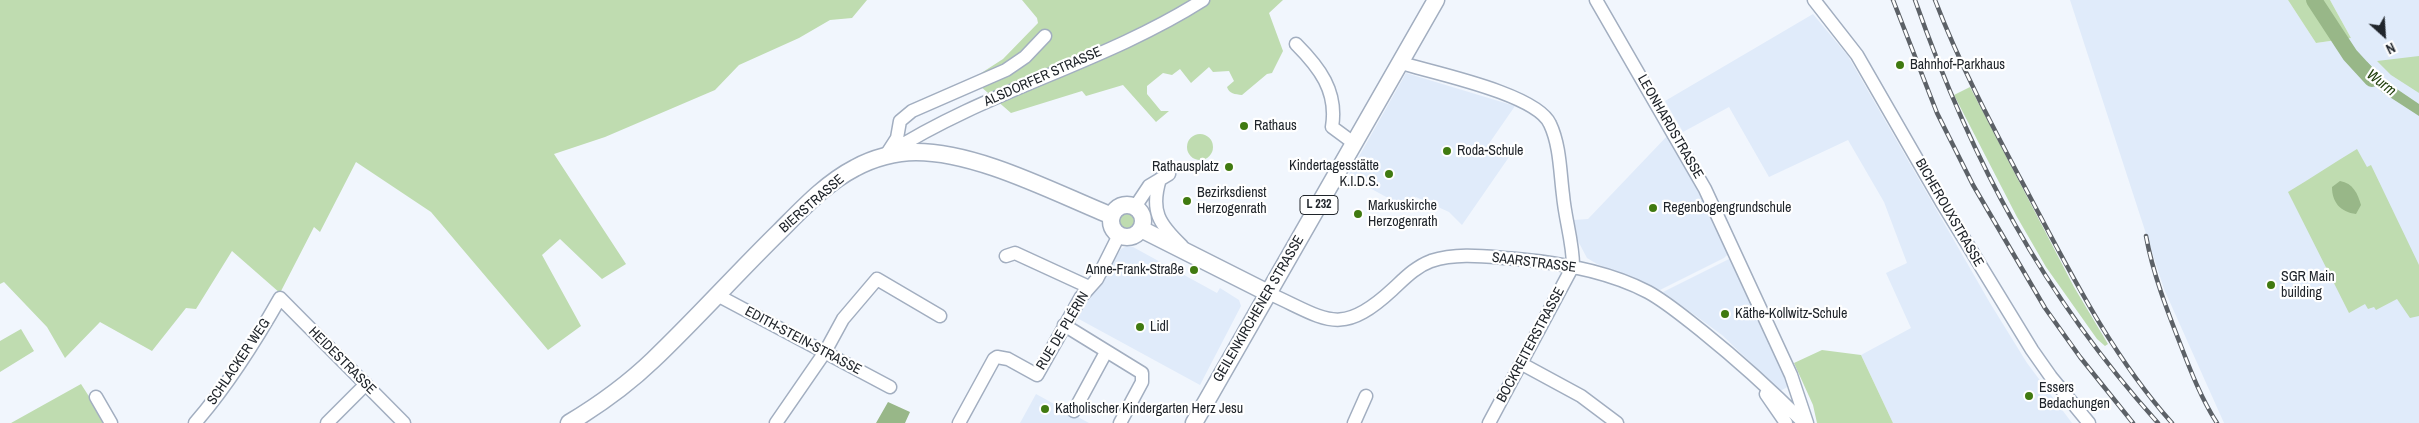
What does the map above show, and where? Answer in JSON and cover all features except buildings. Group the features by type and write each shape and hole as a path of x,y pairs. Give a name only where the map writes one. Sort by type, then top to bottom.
{"main road":[{"name":"GEILENKIRCHENER STRASSE","path":"1194,423 1436,0"},
{"name":"BIERSTRASSE","path":"569,423 611,395 640,372 822,191 854,168 885,156 915,152 945,154 972,160 1112,216"},
{"path":"1124,206 1134,207 1142,214 1141,229 1134,236 1119,235 1112,226 1112,216 1119,208 1124,206"},
{"path":"1141,229 1268,293"}],"street":[{"name":"ALSDORFER STRASSE","path":"885,156 938,123 1144,33 1202,0"},
{"name":"LEONHARDSTRASSE","path":"1596,0 1705,189 1791,375 1806,423"},
{"name":"BICHEROUXSTRASSE","path":"1814,0 1862,63 1941,200 2032,350 2051,378 2088,423"},
{"path":"885,156 897,138 900,121 912,111 1006,70 1025,57 1045,36"},
{"path":"1296,44 1314,63 1328,83 1333,112 1332,126 1355,144"},
{"path":"1401,63 1513,96 1539,110 1550,122 1556,142 1566,225 1573,251 1573,266"},
{"path":"1134,207 1149,186 1165,176 1156,198 1158,217 1169,234 1190,254"},
{"name":"RUE DE PLÉRIN","path":"959,423 994,358 1003,357 1037,375 1064,325 1089,287 1097,279 1119,235"},
{"path":"1006,256 1015,253 1089,287"},
{"name":"SAARSTRASSE","path":"1268,293 1324,318 1338,321 1364,314 1409,274 1421,266 1440,258 1474,256 1573,266 1617,280 1647,292 1664,302 1747,367 1806,423"},
{"name":"BOCKREITERSTRASSE","path":"1489,423 1573,266"},
{"path":"776,423 795,392 825,352 843,319 878,279 940,316"},
{"name":"EDITH-STEIN-STRASSE","path":"717,295 890,387"},
{"name":"HEIDESTRASSE","path":"280,298 404,423"},
{"name":"SCHLACKER WEG","path":"195,423 222,390 280,298"},
{"path":"1064,325 1142,373 1142,382 1120,423"},
{"path":"1074,411 1106,352"},
{"path":"1522,364 1580,396 1617,423"},
{"path":"1747,367 1786,423"},
{"path":"327,423 366,384"},
{"path":"1354,423 1366,396"},
{"path":"96,397 111,423"}],"shaded area":[{"path":"0,0 867,0 852,18 830,20 799,38 739,65 715,90 605,137 554,154 626,264 602,279 560,239 542,255 581,326 548,350 431,212 356,162 320,232 314,227 280,293 232,251 196,309 186,308 152,351 100,322 65,358 47,327 4,282 0,284"},
{"path":"1022,0 1283,0 1269,13 1283,51 1272,73 1267,74 1242,95 1229,91 1227,87 1234,81 1229,71 1213,72 1209,67 1191,83 1180,69 1172,75 1163,73 1147,86 1147,94 1161,111 1169,111 1156,122 1123,85 1086,96 1082,91 1011,113 972,79 1003,59 1038,23 1037,18"},
{"path":"2070,0 2288,0 2316,43 2351,38 2330,0 2419,0 2419,423 2224,423 2164,289"},
{"path":"2288,0 2330,0 2351,38 2316,43"},
{"path":"1813,14 1848,56 1990,303 2027,363 2072,423 1893,423 1861,355 1911,328 1886,273 1907,263 1884,202 1848,140 1769,177 1729,107 1683,132 1665,101"},
{"path":"2419,56 2419,93 2391,75 2377,61"},
{"name":"Roda-Schule","path":"1406,73 1515,106 1488,145 1509,157 1462,225 1449,212 1416,197 1408,209 1348,176"},
{"path":"1970,87 2074,287 2108,344 2105,346 2097,339 2046,267 2017,217 1954,95"},
{"path":"1200,134 1209,138 1213,147 1209,156 1200,160 1191,156 1187,147 1191,138"},
{"name":"Regenbogengrundschule","path":"1669,134 1729,253 1724,258 1660,290 1587,258 1578,241 1574,220 1588,219"},
{"path":"2357,149 2367,167 2371,165 2419,265 2419,316 2410,318 2397,299 2376,310 2374,307 2368,309 2365,304 2349,313 2288,192"},
{"path":"1127,212 1133,215 1136,221 1133,227 1127,230 1121,227 1118,221 1121,215"},
{"path":"1127,246 1133,247 1217,293 1220,288 1239,300 1241,306 1200,385 1077,318 1121,249"},
{"name":"Käthe-Kollwitz-Schule","path":"1731,258 1791,385 1780,391 1722,335 1663,292"},
{"path":"21,329 34,351 0,372 0,341"},
{"path":"1822,350 1861,355 1893,423 1817,423 1813,405 1794,363"},
{"path":"81,384 106,423 11,423"},
{"name":"Katholischer Kindergarten Herz Jesu","path":"1036,394 1089,423 1020,423"}],"water":[{"path":"2367,62 2388,83 2419,104 2419,116 2382,92 2355,63"},
{"path":"2340,181 2352,187 2356,193 2361,205 2356,214 2341,209 2335,202 2332,187"},
{"path":"888,402 910,412 905,423 876,423"}],"waterway":[{"name":"Wurm","path":"2314,0 2350,55 2372,79"}],"railway":[{"path":"1893,0 1937,113 1973,185 2045,308 2080,357 2133,423"},
{"path":"1915,0 1961,116 2015,224 2046,276 2080,326 2117,375 2158,423"},
{"path":"1935,0 1979,99 2077,284 2130,370 2172,423"},
{"path":"2146,236 2156,278 2171,319 2197,386 2217,423"}],"place":[{"name":"Bahnhof-Parkhaus","path":"1900,65"},
{"name":"Rathaus","path":"1244,126"},
{"name":"Roda-Schule","path":"1447,151"},
{"name":"Rathausplatz","path":"1229,167"},
{"name":"Kindertagesstätte K.I.D.S.","path":"1389,174"},
{"name":"Bezirksdienst Herzogenrath","path":"1187,201"},
{"name":"Regenbogengrundschule","path":"1653,208"},
{"name":"Markuskirche Herzogenrath","path":"1358,214"},
{"name":"Anne-Frank-Straße","path":"1194,270"},
{"name":"SGR Main building","path":"2271,285"},
{"name":"Käthe-Kollwitz-Schule","path":"1725,314"},
{"name":"Lidl","path":"1140,327"},
{"name":"Essers Bedachungen","path":"2029,396"},
{"name":"Katholischer Kindergarten Herz Jesu","path":"1045,409"}]}
